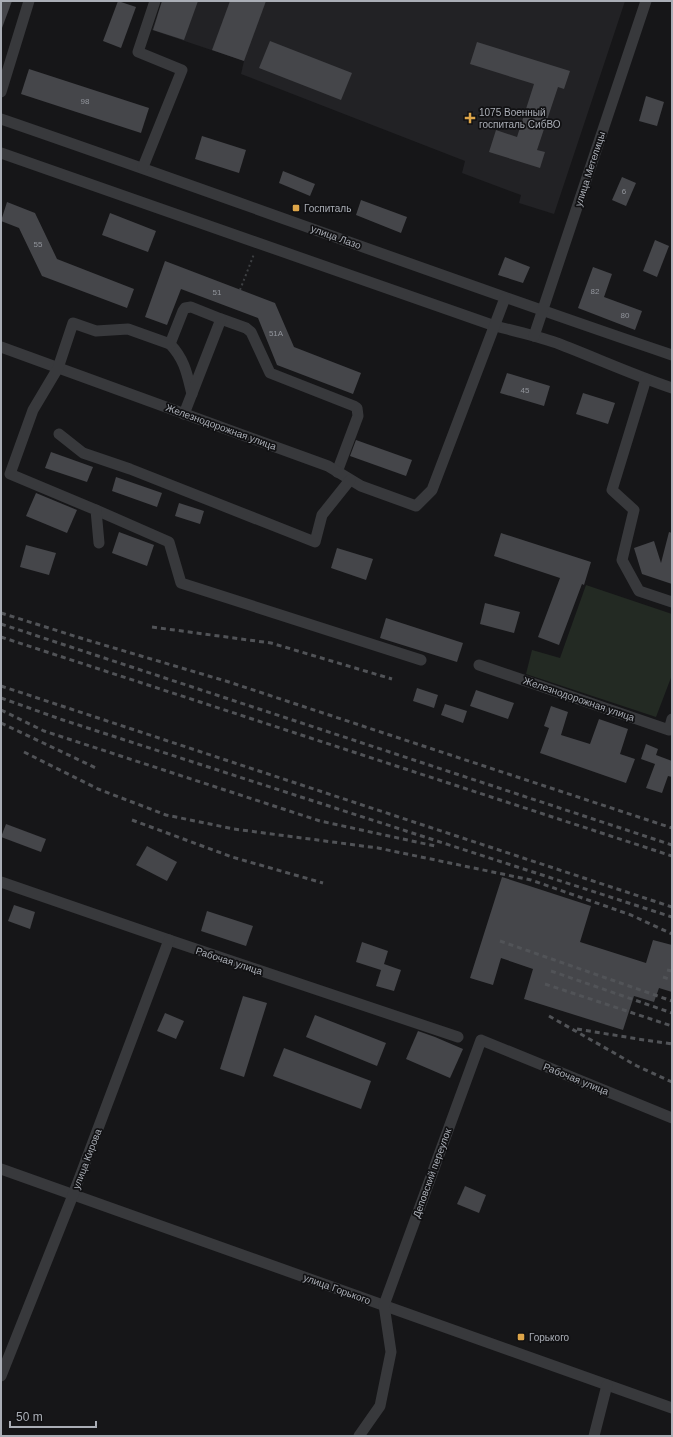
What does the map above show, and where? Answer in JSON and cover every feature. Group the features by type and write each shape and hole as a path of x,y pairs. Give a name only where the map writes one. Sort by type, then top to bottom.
{"street":[{"path":"1,92 29,1"},
{"path":"143,167 182,70 138,52 155,1"},
{"name":"улица Метелицы","path":"534,336 646,1"},
{"name":"улица Лазо","path":"1,119 143,167 505,298 672,355"},
{"path":"1,153 495,326 556,343 672,388"},
{"path":"495,326 505,298"},
{"path":"170,344 182,311 185,308 191,307 246,328 251,332 266,368 270,373 357,408 358,416 337,472"},
{"path":"184,414 221,318"},
{"path":"192,394 184,363 170,344 128,328 96,331 73,323 58,368 34,410 10,474 169,542 181,583 421,660"},
{"name":"Железнодорожная улица","path":"1,347 328,466 361,486 416,506 432,490 495,326"},
{"path":"646,379 612,490 634,510 622,560 639,591 672,602"},
{"path":"59,434 83,453 130,469 315,542 322,515 350,480"},
{"path":"96,510 100,543"},
{"name":"Железнодорожная улица","path":"479,665 669,730 672,719"},
{"name":"Рабочая улица","path":"1,882 458,1037"},
{"name":"улица Кирова","path":"1,1376 73,1195 169,940"},
{"name":"Рабочая улица","path":"481,1040 672,1118"},
{"name":"Деповский переулок","path":"384,1306 481,1040"},
{"name":"улица Горького","path":"1,1169 672,1408"},
{"path":"359,1436 380,1406 392,1352 384,1306"},
{"path":"594,1436 607,1385"}],"path":[{"path":"240,290 258,243"}],"shaded area":[{"name":"1075 Военный госпиталь СибВО","path":"162,1 625,1 554,214 519,203 521,195 462,173 465,161 241,74 244,61 152,30"},
{"path":"586,585 672,614 672,675 656,717 526,674 532,650 560,658"}],"building":[{"path":"1,1 12,1 2,28 1,27"},
{"path":"118,1 136,7 121,48 103,41"},
{"path":"162,1 198,1 184,40 153,30"},
{"path":"230,1 266,1 244,61 212,50"},
{"path":"270,41 352,73 341,100 259,68"},
{"path":"477,42 570,71 564,89 558,87 537,150 545,152 540,168 489,152 496,130 517,137 534,84 470,64"},
{"path":"29,69 149,108 141,133 21,94"},
{"path":"646,96 664,102 657,126 639,121"},
{"path":"202,136 246,150 239,173 195,159"},
{"path":"283,171 315,184 310,196 279,183"},
{"path":"622,177 636,183 626,206 612,200"},
{"path":"361,200 407,217 401,233 356,215"},
{"path":"7,202 35,213 57,259 134,289 127,308 42,276 19,228 1,221"},
{"path":"110,213 156,231 148,252 102,235"},
{"path":"655,240 669,246 657,277 643,271"},
{"path":"505,257 530,267 523,283 498,275"},
{"path":"165,261 275,303 294,347 361,373 353,394 277,365 258,318 181,289 167,325 145,317"},
{"path":"593,267 612,274 604,297 642,311 635,330 578,308"},
{"path":"507,373 550,386 544,406 500,393"},
{"path":"583,393 615,403 608,424 576,414"},
{"path":"356,440 412,460 406,476 350,456"},
{"path":"51,452 93,467 87,482 45,468"},
{"path":"116,477 162,493 157,507 112,491"},
{"path":"36,493 77,510 67,533 26,516"},
{"path":"179,503 204,511 200,524 175,516"},
{"path":"119,532 154,545 147,566 112,553"},
{"path":"669,532 672,533 672,584 642,574 634,548 654,541 661,563"},
{"path":"501,533 591,562 584,585 582,584 559,645 538,637 560,578 494,556"},
{"path":"26,545 56,553 49,575 20,567"},
{"path":"337,548 373,559 366,580 331,568"},
{"path":"485,603 520,612 514,633 480,624"},
{"path":"386,618 463,643 457,662 380,638"},
{"path":"417,688 438,695 434,708 413,701"},
{"path":"476,690 514,703 508,719 470,706"},
{"path":"445,704 467,711 463,723 441,715"},
{"path":"551,706 568,712 561,735 590,744 599,719 628,729 620,754 635,759 626,783 540,753 549,728 544,726"},
{"path":"646,744 658,749 656,755 672,761 672,777 668,776 662,793 646,788 655,764 641,759"},
{"path":"6,824 46,839 41,852 1,837"},
{"path":"147,846 177,862 167,881 136,865"},
{"path":"502,877 591,906 580,942 646,963 653,940 672,945 672,992 659,988 654,1002 634,996 623,1030 524,999 533,969 501,958 493,985 470,978"},
{"path":"14,905 35,912 30,929 8,921"},
{"path":"207,911 253,926 246,946 201,931"},
{"path":"362,942 388,951 384,964 401,970 394,991 376,986 381,970 356,962"},
{"path":"243,996 267,1003 244,1077 220,1069"},
{"path":"165,1013 184,1021 176,1039 157,1031"},
{"path":"315,1015 386,1043 377,1066 306,1037"},
{"path":"418,1031 463,1049 450,1078 406,1059"},
{"path":"284,1048 371,1081 361,1109 273,1076"},
{"path":"465,1186 486,1195 479,1213 457,1204"}],"railway":[{"path":"1,613 229,682 672,828"},
{"path":"1,624 672,845"},
{"path":"152,627 271,643 392,679"},
{"path":"1,637 672,856"},
{"path":"1,686 672,907"},
{"path":"1,698 63,720 672,917"},
{"path":"1,710 44,731 320,821 435,846"},
{"path":"1,723 96,768"},
{"path":"24,752 98,789 166,815 234,829 378,848 531,880 631,915 672,934"},
{"path":"132,820 232,857 323,883"},
{"path":"500,941 672,1001"},
{"path":"667,970 672,971"},
{"path":"551,971 672,1013"},
{"path":"663,977 672,980"},
{"path":"545,984 672,1026"},
{"path":"549,1016 637,1066 672,1082"},
{"path":"577,1029 672,1044"}],"place":[{"name":"1075 Военный госпиталь СибВО","path":"470,118"},
{"name":"Госпиталь","path":"296,208"},
{"name":"Горького","path":"521,1337"}]}
